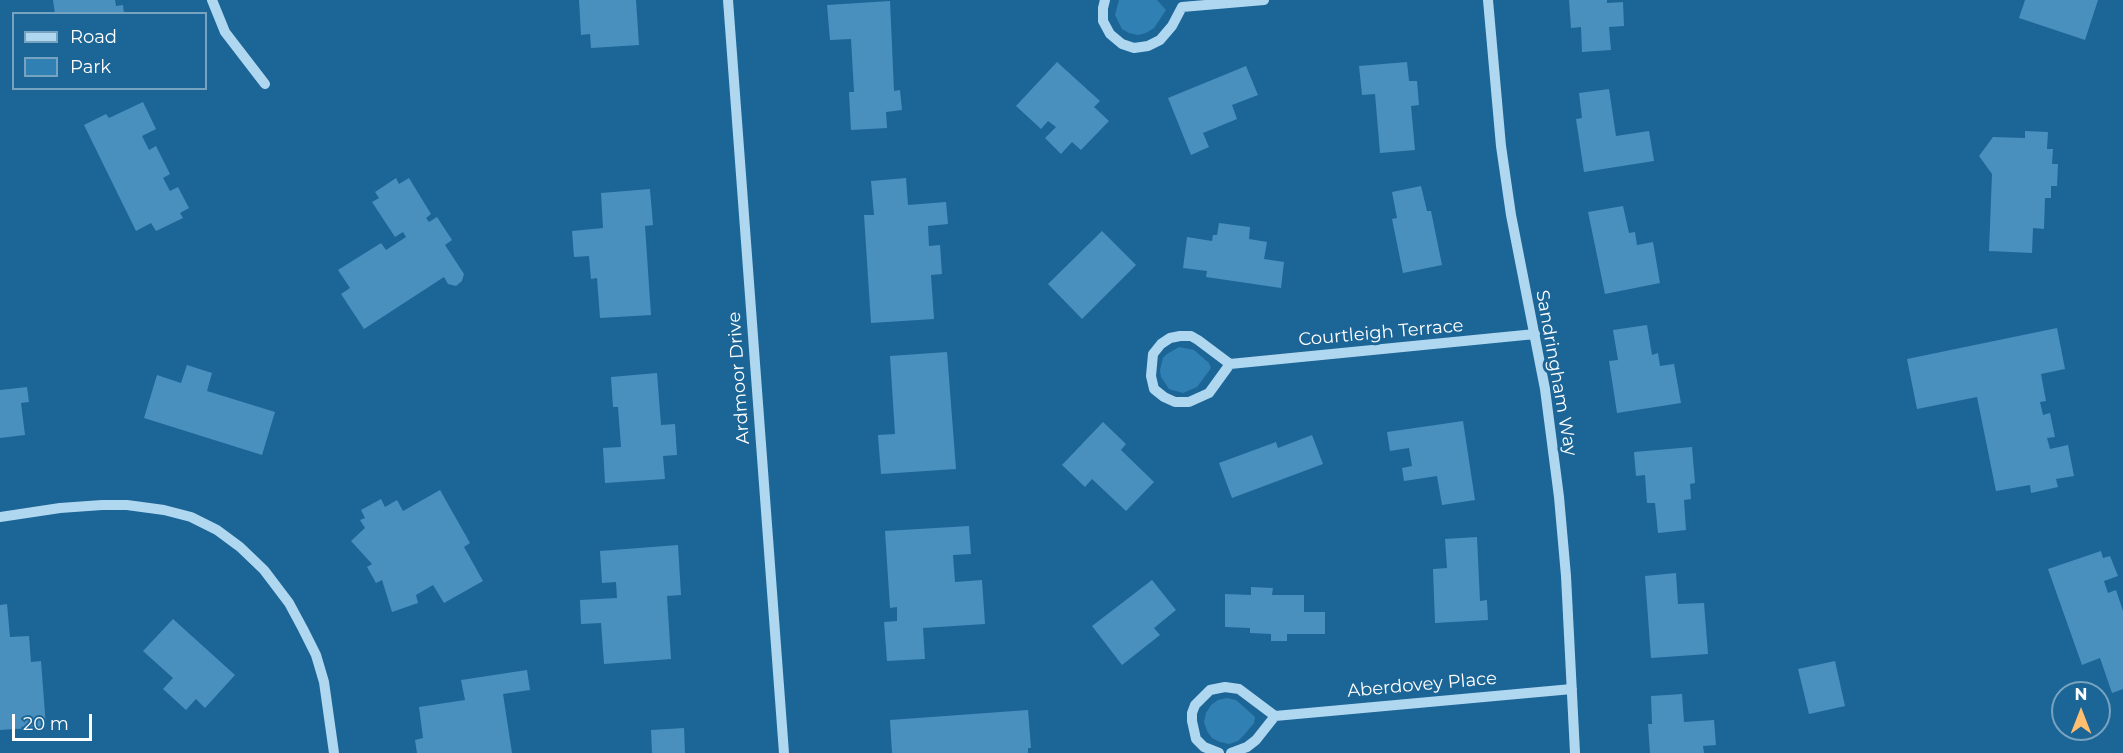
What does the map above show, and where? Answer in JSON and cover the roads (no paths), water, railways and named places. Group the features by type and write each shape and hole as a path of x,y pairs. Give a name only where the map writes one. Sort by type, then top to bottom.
{"street":[{"path":"212,0 225,32 265,84"},
{"name":"Ardmoor Drive","path":"728,0 784,753"},
{"path":"1105,0 1103,21 1110,34 1122,44 1134,48 1148,46 1160,40 1172,26 1179,3 1264,0"},
{"name":"Sandringham Way","path":"1488,0 1501,146 1511,214 1545,389 1559,497 1566,576 1575,753"},
{"name":"Courtleigh Terrace","path":"1230,364 1535,334"},
{"path":"1191,336 1230,364 1209,393 1189,402 1175,402 1164,398 1154,389 1151,376 1153,354 1170,338 1191,336"},
{"path":"0,517 60,508 127,505 164,510 190,517 217,530 240,547 264,570 289,603 303,629 316,655 324,682 334,753"},
{"path":"1219,753 1204,747 1197,739 1192,721 1195,705 1210,690 1225,687 1239,689 1275,716 1256,740 1247,747 1230,753"},
{"name":"Aberdovey Place","path":"1275,716 1572,689"}]}
